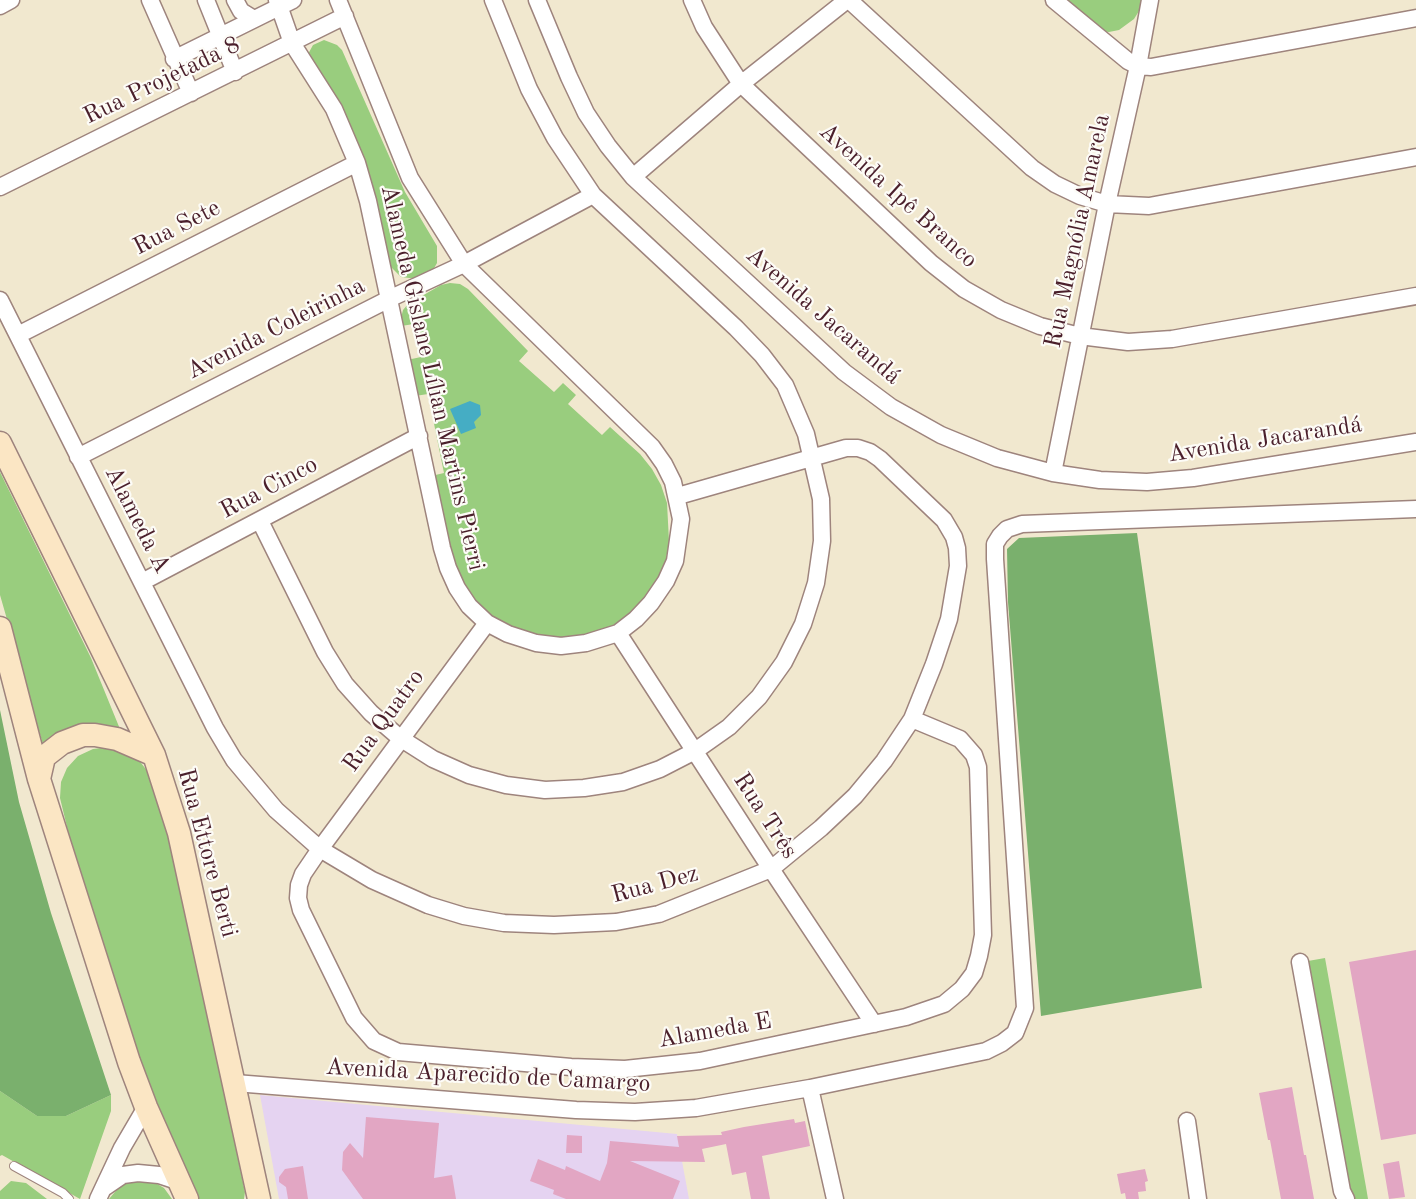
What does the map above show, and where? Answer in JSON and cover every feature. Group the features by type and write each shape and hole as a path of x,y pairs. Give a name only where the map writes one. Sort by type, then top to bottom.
{"street":[{"path":"0,6 11,0"},
{"path":"150,0 174,59 191,93"},
{"path":"206,0 235,72"},
{"path":"235,0 242,11 254,19"},
{"name":"Alameda Gislane Lílian Martins Pierri","path":"283,2 292,43 334,109 357,163 390,298 448,568 457,588 469,606 487,623 508,634 536,643 561,646 586,643 618,633 651,603 666,581 675,561 681,519 678,496 664,464 652,447 464,264 410,178 338,0"},
{"path":"260,521 325,652 345,684 371,713 400,738 433,759 469,775 506,785 545,790 584,788 623,782 660,769 695,752 729,727 759,697 784,662 803,624 816,583 822,541 821,499 806,434 785,386 762,355 736,328 593,195 555,138 529,90 493,0"},
{"name":"Avenida Jacarandá","path":"537,0 586,113 608,146 633,177 844,372 891,407 941,435 997,458 1053,473 1147,482 1182,479 1416,442"},
{"name":"Avenida Ipê Branco","path":"692,0 710,37 741,84 931,263 964,289 1001,310 1040,326 1080,336 1128,342 1172,339 1416,296"},
{"path":"633,177 741,84 848,0 1032,168 1071,192 1107,204 1149,206 1416,157"},
{"path":"1054,0 1111,49 1138,66 1164,65 1416,18"},
{"name":"Rua Magnólia Amarela","path":"1053,473 1150,0"},
{"path":"174,59 283,2"},
{"name":"Rua Projetada 8","path":"0,187 345,16"},
{"name":"Rua Sete","path":"18,335 357,163"},
{"name":"Avenida Coleirinha","path":"78,457 390,298 464,264 593,195"},
{"name":"Alameda A","path":"0,300 215,728 234,760"},
{"name":"Rua Cinco","path":"142,582 419,436"},
{"name":"Rua Ettore Berti","path":"0,443 154,755 179,833 235,1083 257,1197"},
{"name":"Rua Dez","path":"234,760 276,810 320,849 372,880 428,905 464,916 504,923 554,926 616,922 659,914 771,869 822,828 855,796 884,761 912,718 949,619 958,566 957,548 954,537 944,520 880,459 858,448 846,448 678,496"},
{"name":"Avenida Aparecido de Camargo","path":"235,1083 576,1110 635,1112 696,1108 810,1088 986,1051 1002,1044 1015,1033 1025,1008 995,559 995,544 1000,536 1008,529 1022,524 1416,509"},
{"name":"Rua Quatro","path":"320,849 487,623"},
{"path":"0,628 39,779 119,1030 146,1107 183,1191"},
{"name":"Rua Três","path":"618,633 874,1024"},
{"name":"Alameda E","path":"320,849 303,874 299,885 298,898 301,910 358,1024 374,1041 398,1052 571,1067 625,1069 700,1061 906,1017 944,1004 963,989 974,973 980,956 983,935 978,767 974,755 960,739 912,718"},
{"path":"39,779 44,757 62,743 83,735 117,739 154,755"},
{"path":"1300,962 1342,1191 1346,1199"},
{"path":"810,1088 835,1199"},
{"path":"101,1194 122,1148 146,1107"},
{"path":"1187,1121 1198,1199"},
{"path":"101,1194 123,1176 138,1173 159,1175 183,1191"}],"lane":[{"path":"14,1166 69,1199"}],"shaded area":[{"path":"260,1095 677,1134 689,1199 279,1199"}],"green space":[{"path":"1060,0 1141,0 1139,11 1134,19 1119,30 1109,32 1100,31"},
{"path":"324,40 337,45 342,50 405,192 437,246 437,263 433,270 418,279 401,277 389,265 307,56 313,45"},
{"path":"460,284 468,289 528,351 519,361 554,392 563,383 576,395 568,404 602,435 610,427 640,454 661,485 667,503 669,541 666,560 650,594 623,621 606,631 551,642 497,624 458,582 431,476 444,473 428,394 415,396 407,360 421,357 414,324 401,326 403,310 408,304 441,285"},
{"path":"0,472 91,658 122,734 44,748 0,595"},
{"path":"1137,533 1202,988 1041,1016 1008,602 1007,549 1019,538"},
{"path":"0,710 19,802 51,913 111,1095 66,1116 37,1116 0,1091"},
{"path":"109,747 138,759 148,772 168,837 245,1192 244,1199 197,1199 149,1094 84,897 60,798 61,782 67,768 78,756 93,749"},
{"path":"1325,958 1368,1199 1351,1199 1308,961"},
{"path":"0,1091 37,1116 66,1116 111,1095 111,1111 80,1199 2,1155 0,1156"},
{"path":"11,1181 26,1183 47,1199 0,1199 0,1191"},
{"path":"130,1181 154,1182 164,1188 172,1199 109,1199 120,1186"}],"water":[{"path":"470,401 480,405 481,415 474,422 476,428 461,434 450,409"}],"building":[{"path":"1416,950 1416,1134 1381,1140 1349,962"},
{"path":"1292,1087 1314,1199 1281,1199 1270,1140 1268,1140 1259,1093"},
{"path":"366,1117 439,1123 434,1178 452,1175 456,1199 363,1199 342,1170 343,1152 350,1143 363,1158"},
{"path":"794,1119 795,1123 805,1121 810,1146 762,1156 770,1199 751,1199 746,1172 732,1175 726,1144 702,1149 705,1162 630,1161 680,1181 673,1199 566,1199 553,1194 554,1190 530,1181 538,1159 565,1170 566,1166 600,1181 607,1163 610,1141 679,1147 677,1136 722,1135 721,1132"},
{"path":"567,1135 582,1136 582,1153 566,1153"},
{"path":"1399,1161 1405,1197 1389,1199 1383,1164"},
{"path":"303,1166 308,1199 288,1199 286,1187 279,1182 279,1177 285,1169"},
{"path":"1145,1169 1148,1181 1145,1182 1146,1191 1138,1192 1139,1199 1126,1199 1125,1193 1121,1194 1117,1174"}]}
